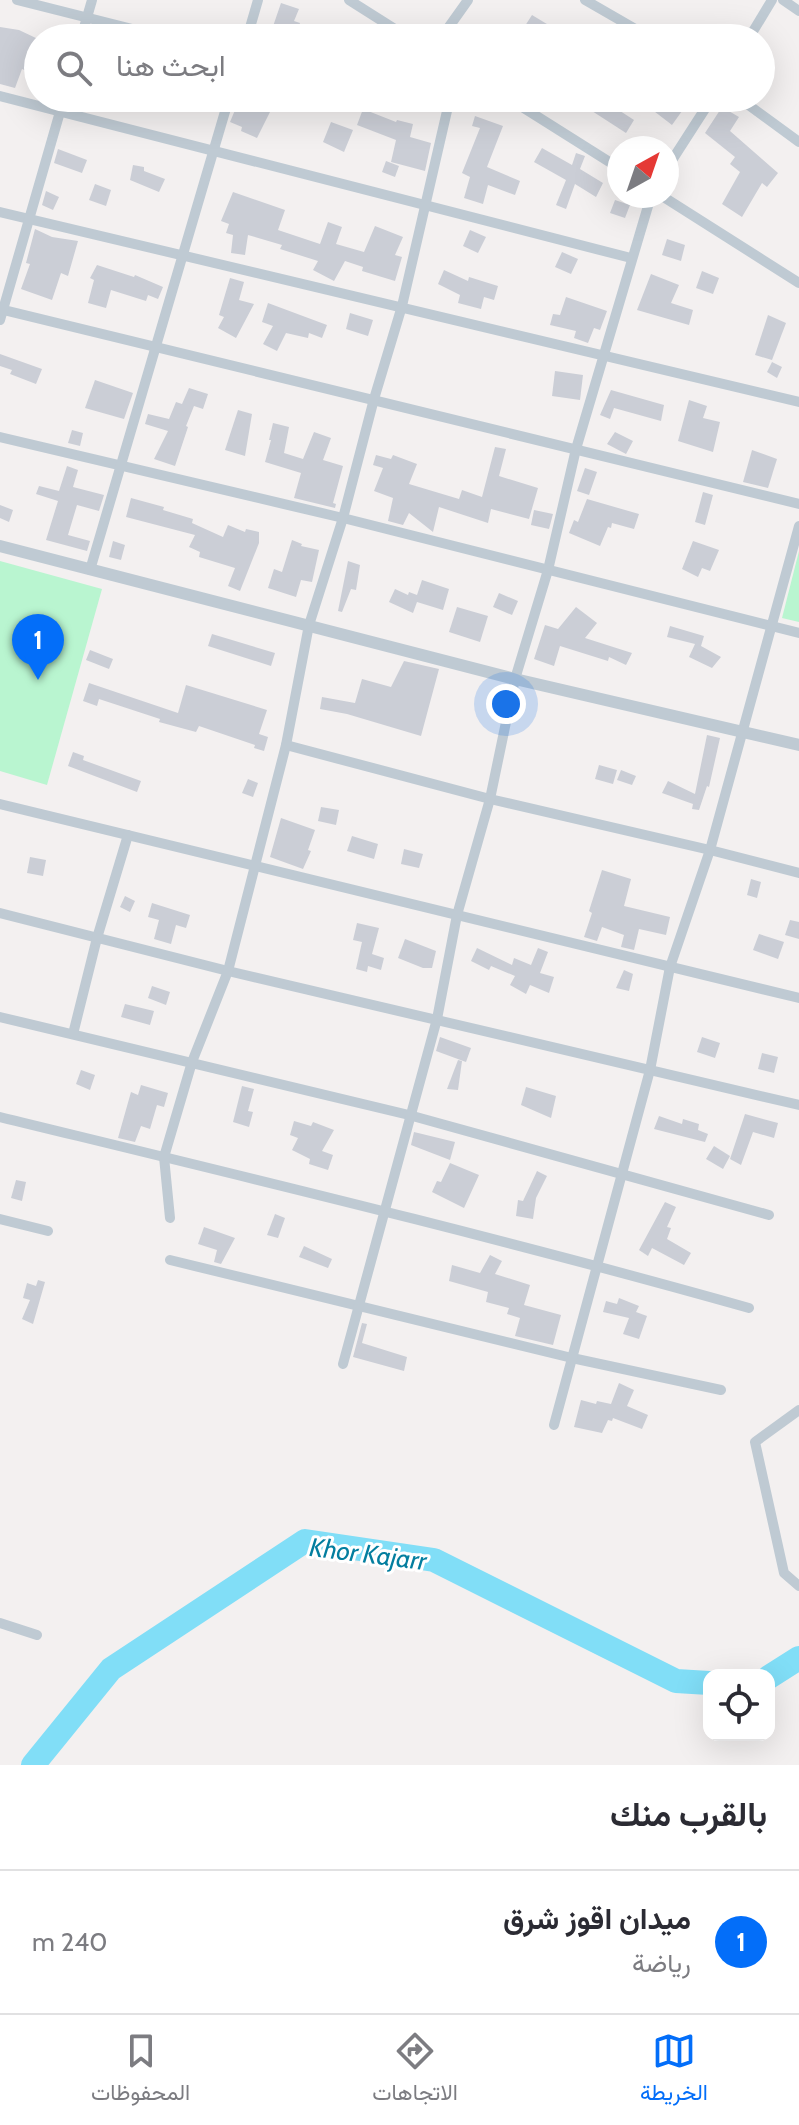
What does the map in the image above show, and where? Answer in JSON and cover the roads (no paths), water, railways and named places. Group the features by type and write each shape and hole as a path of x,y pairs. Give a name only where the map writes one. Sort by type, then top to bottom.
{"street":[{"path":"17,0 111,24"},
{"path":"85,24 92,0"},
{"path":"251,24 258,0"},
{"path":"350,0 387,24"},
{"path":"451,24 468,0"},
{"path":"585,0 627,24"},
{"path":"757,24 772,0"},
{"path":"783,0 799,11"},
{"path":"0,96 24,102"},
{"path":"60,112 1,313 374,399 799,504"},
{"path":"64,112 631,258"},
{"path":"90,570 225,112"},
{"path":"170,1218 164,1157 192,1062 228,971 286,745 309,625 343,518 402,306 447,112"},
{"path":"530,112 607,160"},
{"path":"679,149 703,112"},
{"path":"758,112 799,142"},
{"path":"679,207 799,283"},
{"path":"343,1364 437,1019 457,915 490,799 515,679 548,570 576,449 647,208"},
{"path":"0,212 799,402"},
{"path":"0,437 343,518 799,633"},
{"path":"554,1425 650,1070 670,967 710,850 799,526"},
{"path":"0,546 515,679 799,745"},
{"path":"286,745 490,799 799,873"},
{"path":"0,804 799,998"},
{"path":"73,1034 97,938 128,835"},
{"path":"0,913 228,971 799,1105"},
{"path":"0,1017 409,1115 769,1215"},
{"path":"0,1117 597,1265 749,1308"},
{"path":"0,1219 48,1231"},
{"path":"170,1260 572,1358 721,1390"},
{"path":"799,1410 755,1442 784,1573 799,1586"},
{"path":"0,1623 37,1635"}],"waterway":[{"name":"Khor Kajarr","path":"33,1765 111,1669 305,1541 434,1560 676,1681 703,1683"},
{"name":"Khor Kajarr","path":"775,1673 799,1658"}],"place":[{"name":"ميدان اقوز شرق","path":"38,680"}]}
